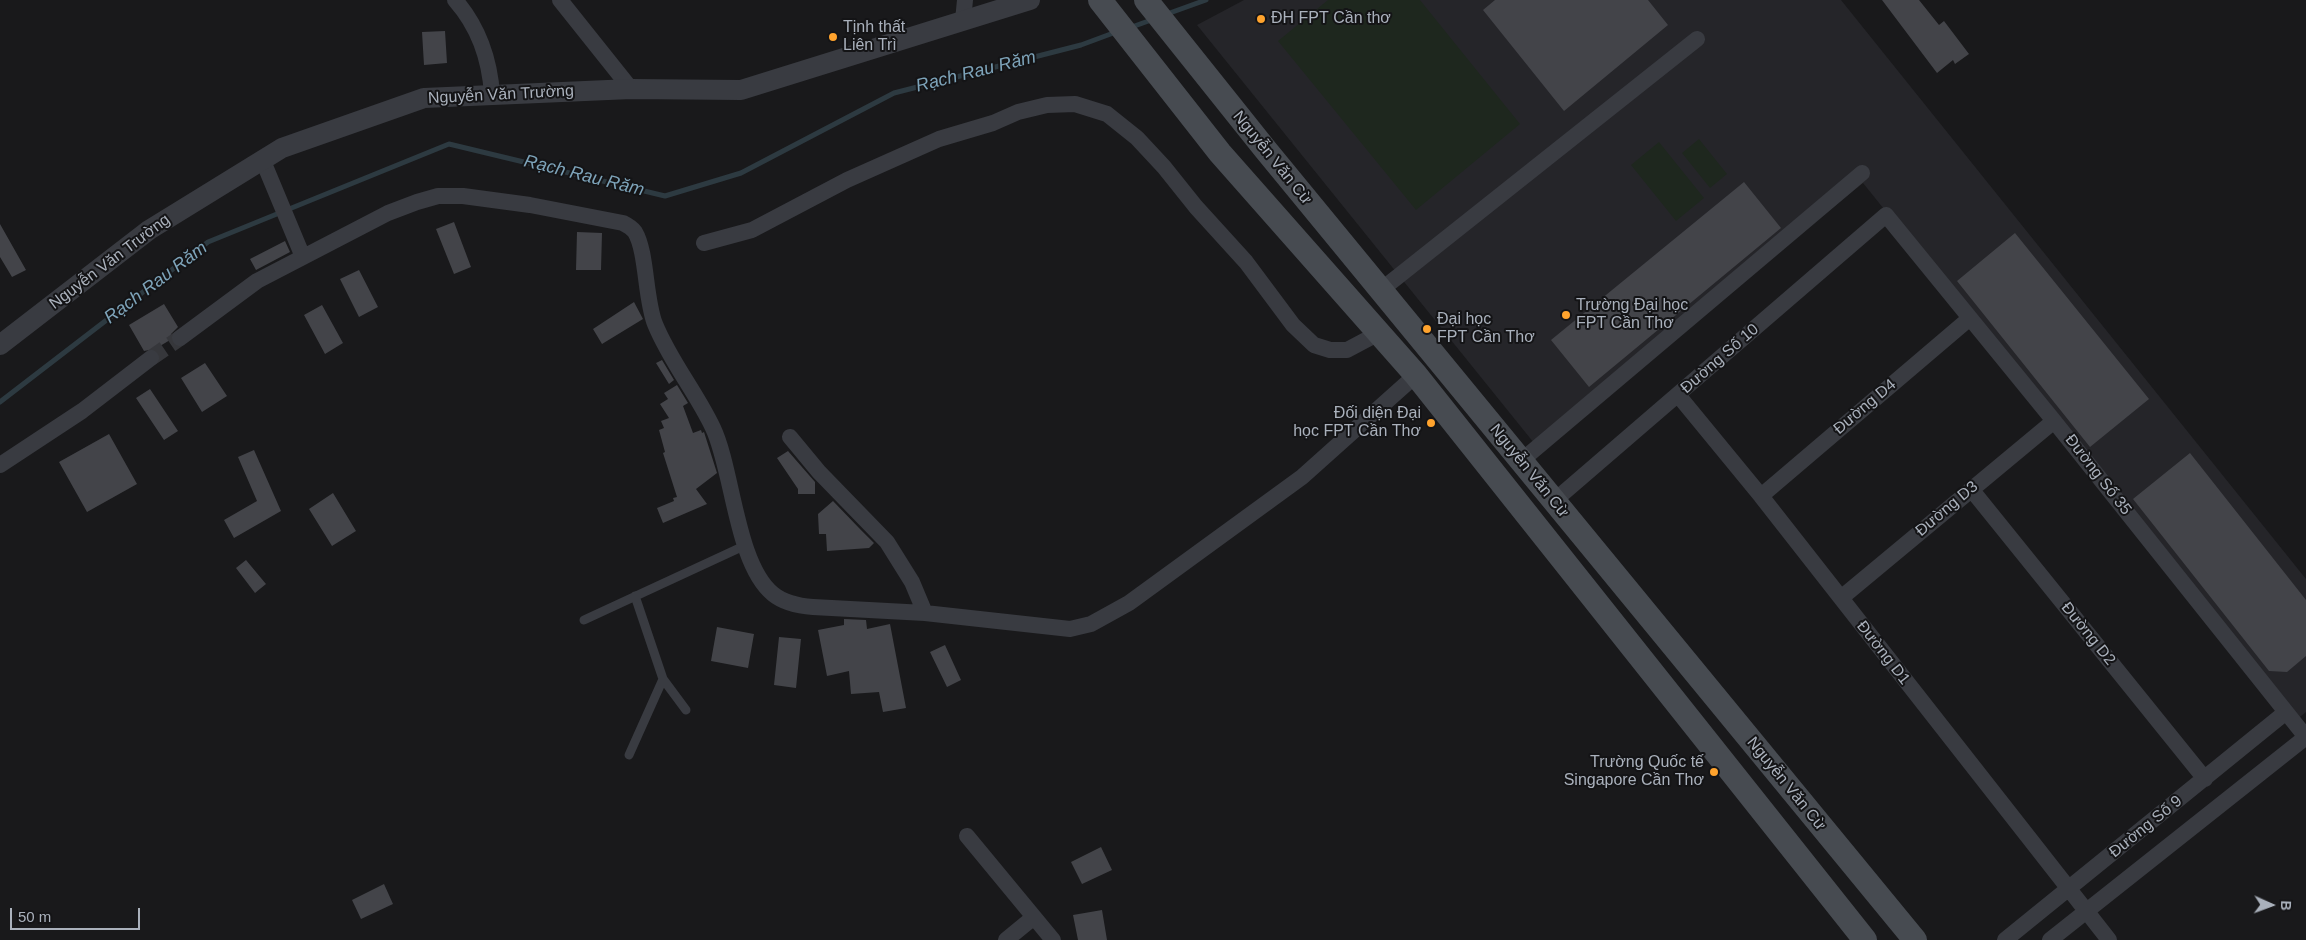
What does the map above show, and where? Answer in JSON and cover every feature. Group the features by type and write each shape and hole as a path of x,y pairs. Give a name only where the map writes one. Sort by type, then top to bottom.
{"main road":[{"name":"Nguyễn Văn Cừ","path":"1100,0 1220,153 1416,375 1865,940"},
{"name":"Nguyễn Văn Cừ","path":"1146,0 1264,149 1914,940"},
{"path":"1532,520 1554,501"}],"street":[{"path":"455,0 472,25 485,52 491,76 492,95"},
{"path":"560,0 631,89"},
{"path":"963,21 965,0"},
{"name":"Nguyễn Văn Trường","path":"0,346 149,230 282,148 424,98 631,89 741,90 1030,0"},
{"path":"1381,290 1696,39"},
{"path":"704,243 752,230 847,180 939,139 993,123 1018,112 1047,105 1075,104 1107,114 1137,138 1164,166 1196,207 1246,262 1293,325 1314,345 1330,350 1347,350 1378,332"},
{"path":"263,161 271,186 299,250"},
{"path":"1521,461 1862,173"},
{"path":"180,338 299,250 388,213 438,196 464,196 530,205 623,223 634,230 638,238 645,284 655,324 713,429 746,545 760,577 773,594 795,605 925,613 1070,628 1082,628 1106,618 1302,477 1416,375"},
{"name":"Đường Số 35","path":"1886,215 2054,420 2306,737"},
{"name":"Đường Số 10","path":"1554,501 1886,215"},
{"name":"Đường D4","path":"1761,496 1970,318"},
{"path":"0,465 82,411 151,358"},
{"name":"Đường D1","path":"1678,395 1761,496 2109,940"},
{"name":"Đường D3","path":"1841,598 2054,420"},
{"path":"790,437 887,542 912,582 925,613"},
{"name":"Đường D2","path":"1971,489 2205,780"},
{"name":"Đường Số 9","path":"2005,940 2205,780 2286,712"},
{"path":"2050,940 2306,737"},
{"path":"967,836 1053,940"},
{"path":"1006,940 1034,918"}],"lane":[{"path":"584,620 746,545"},
{"path":"636,596 663,679 686,710"},
{"path":"629,754 663,679"}],"shaded area":[{"name":"Trường Đại học FPT Cần Thơ","path":"1244,0 1841,0 2306,579 2306,712 2295,721 1863,183 1538,448 1197,25"},
{"path":"1328,0 1420,0 1520,124 1416,210 1278,41"},
{"path":"1699,139 1727,174 1710,188 1682,153"},
{"path":"1659,142 1704,198 1676,221 1631,165"}],"building":[{"path":"1495,0 1648,0 1668,25 1564,111 1483,10"},
{"path":"1882,0 1919,0 1939,25 1944,21 1969,54 1955,64 1953,60 1937,73"},
{"path":"445,31 447,63 424,65 422,32"},
{"path":"1744,182 1781,228 1589,387 1551,340"},
{"path":"454,222 471,267 454,274 436,229"},
{"path":"0,224 26,270 12,277 0,257"},
{"path":"577,232 602,233 601,270 576,270"},
{"path":"2015,233 2149,399 2090,447 1957,281"},
{"path":"285,241 290,252 256,270 250,259"},
{"path":"359,270 378,307 359,317 340,279"},
{"path":"634,302 643,319 602,344 593,329"},
{"path":"164,304 178,327 171,334 170,340 155,349 144,351 129,325"},
{"path":"322,305 343,343 325,354 304,315"},
{"path":"662,360 674,380 669,384 656,363"},
{"path":"205,363 227,396 202,412 181,378"},
{"path":"677,385 688,403 683,406 693,433 701,430 702,433 704,432 717,473 696,489 707,504 663,523 657,508 674,501 673,498 677,497 663,453 665,452 659,430 664,428 661,421 669,418 660,404 668,399 664,393"},
{"path":"150,389 178,431 164,440 136,398"},
{"path":"109,434 137,484 87,512 59,462"},
{"path":"254,450 281,511 234,538 224,520 257,501 238,457"},
{"path":"788,451 815,482 815,494 798,494 798,489 777,458"},
{"path":"2190,453 2306,600 2306,656 2287,672 2269,671 2133,499"},
{"path":"333,493 356,531 332,546 309,509"},
{"path":"833,501 874,543 869,548 827,551 826,534 819,534 818,514"},
{"path":"246,560 266,584 255,593 236,568"},
{"path":"844,619 866,620 867,629 890,624 906,708 883,712 879,692 851,694 849,671 827,676 818,630 844,625"},
{"path":"717,627 754,634 748,668 711,661"},
{"path":"779,637 801,639 796,688 774,685"},
{"path":"945,645 961,680 947,687 930,652"},
{"path":"1101,847 1112,870 1082,884 1071,862"},
{"path":"384,884 393,904 361,919 352,900"},
{"path":"1102,910 1107,940 1078,940 1073,915"}],"waterway":[{"name":"Rạch Rau Răm","path":"1167,14 1206,0"},
{"name":"Rạch Rau Răm","path":"1129,28 1154,19"},
{"name":"Rạch Rau Răm","path":"0,402 208,242 449,144 665,196 741,173 894,93 1081,45 1116,32"}],"tunnel":[{"path":"151,358 180,338"}],"place":[{"name":"ĐH FPT Cần thơ","path":"1261,19"},
{"name":"Tịnh thất Liên Trì","path":"833,37"},
{"name":"Trường Đại học FPT Cần Thơ","path":"1566,315"},
{"name":"Đại học FPT Cần Thơ","path":"1427,329"},
{"name":"Đối diện Đại học FPT Cần Thơ","path":"1431,423"},
{"name":"Trường Quốc tế Singapore Cần Thơ","path":"1714,772"}]}
